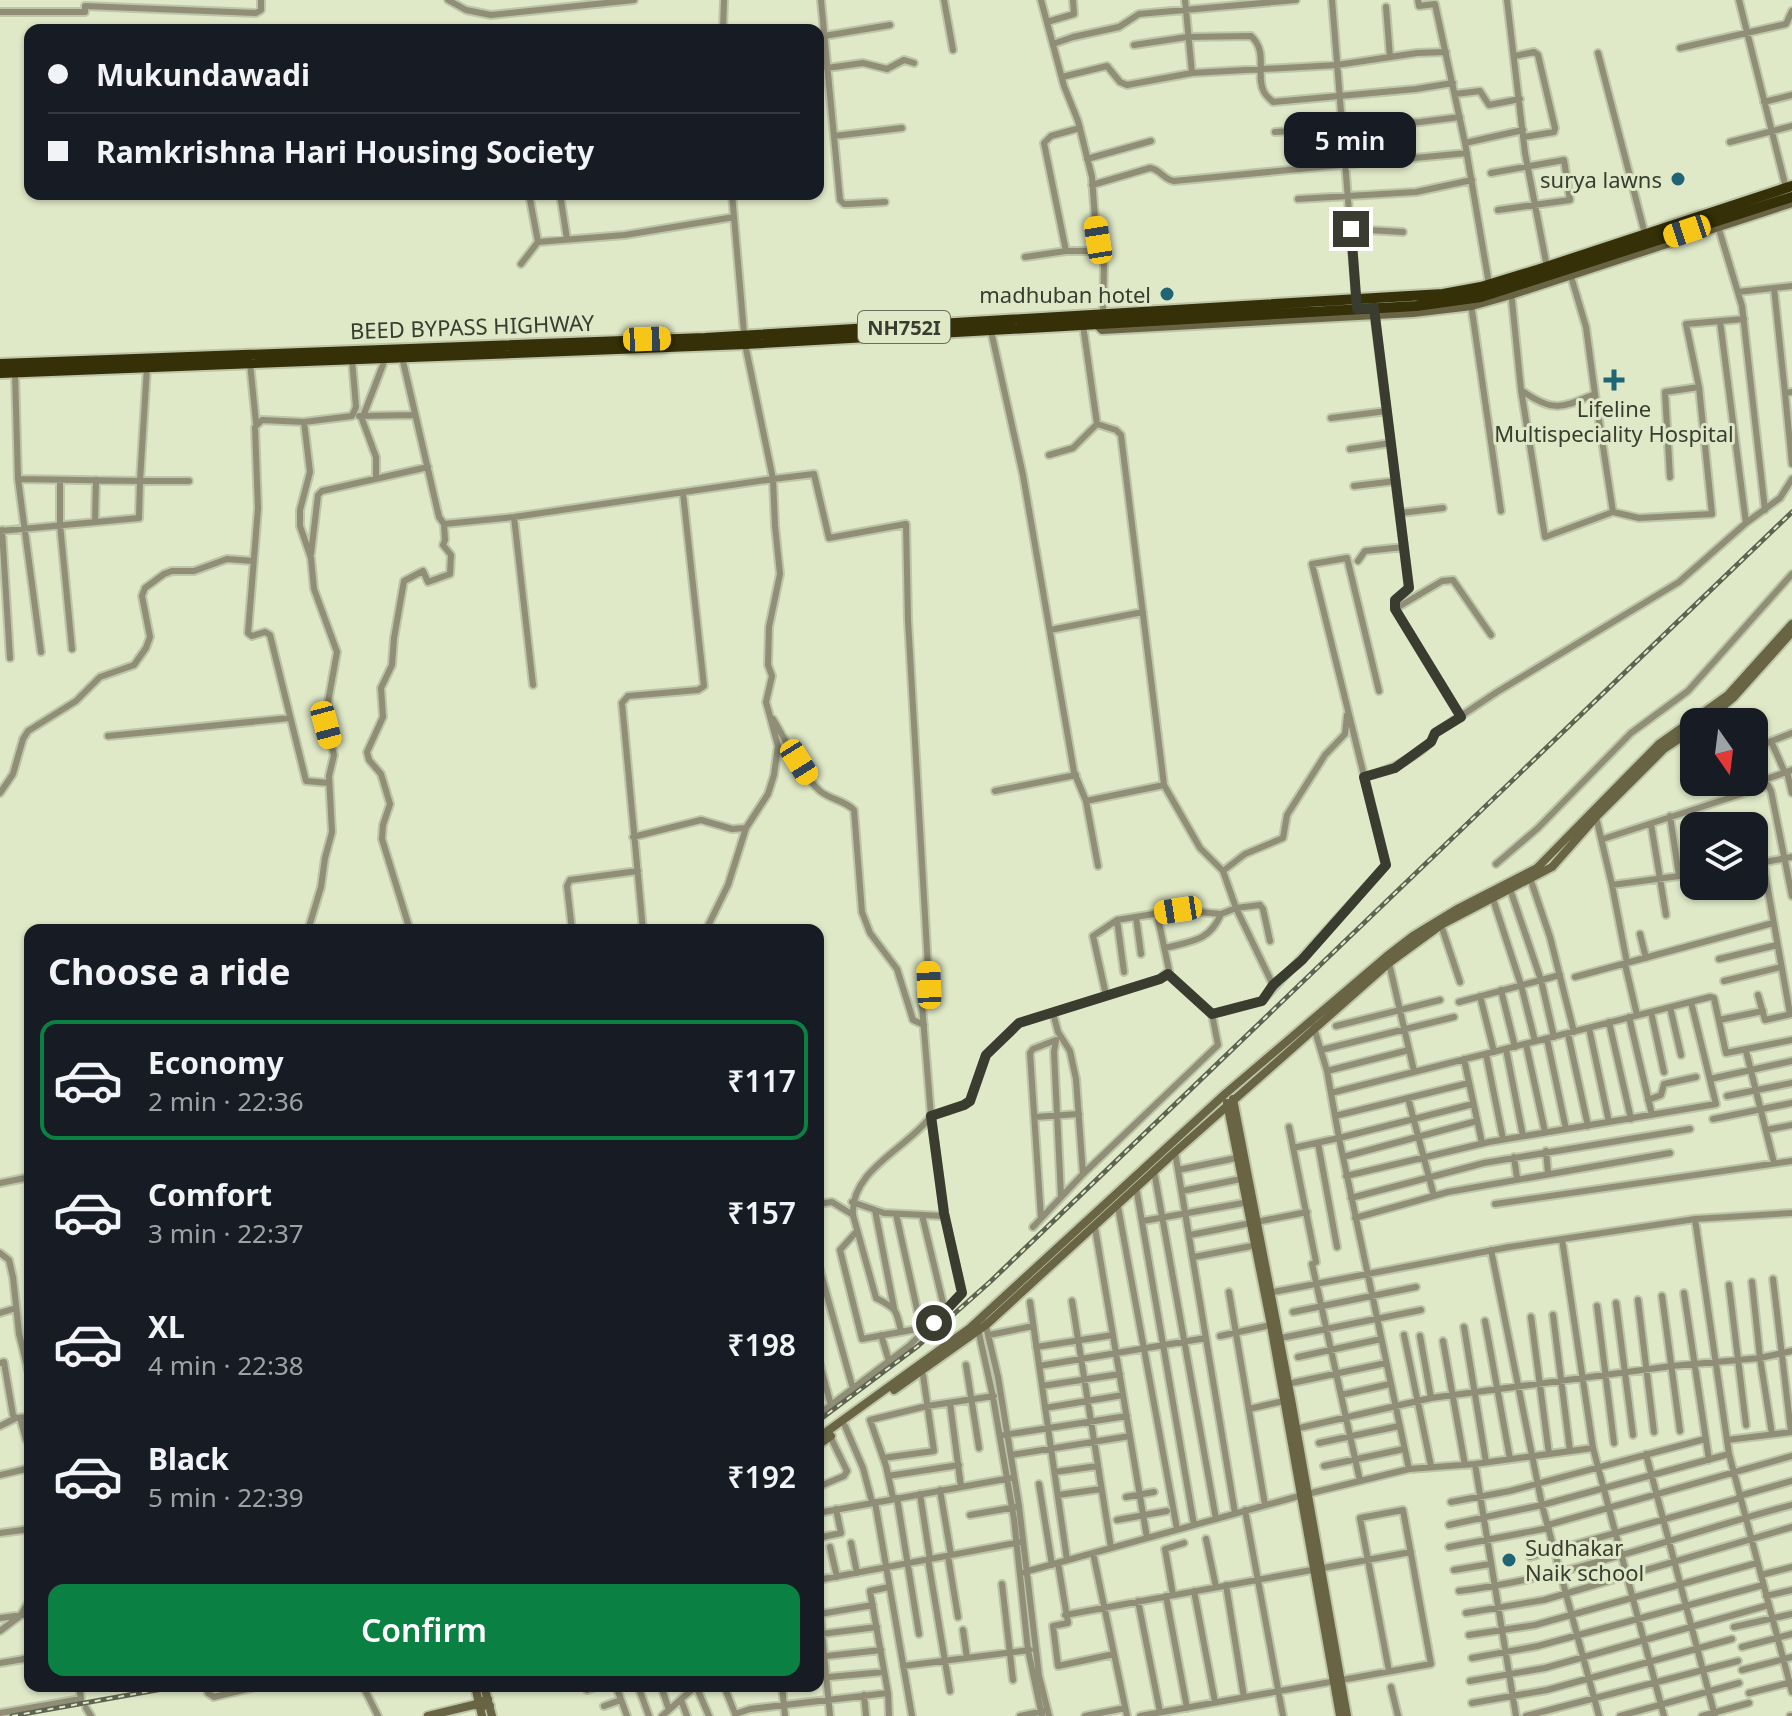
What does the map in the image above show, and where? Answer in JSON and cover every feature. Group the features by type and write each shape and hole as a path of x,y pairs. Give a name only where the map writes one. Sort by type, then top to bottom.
{"highway":[{"name":"BEED BYPASS HIGHWAY","path":"0,364 991,331 1101,317 1443,294 1547,265 1789,187"},
{"name":"BEED BYPASS HIGHWAY","path":"1357,301 1374,311 1471,302 1511,292 1718,225 1789,187"},
{"name":"BEED BYPASS HIGHWAY","path":"0,373 402,357 1080,321"}],"street":[{"path":"0,12 85,12 85,6 256,13 261,10 261,0"},
{"path":"448,0 484,15 634,0"},
{"path":"723,24 724,0"},
{"path":"821,0 823,24"},
{"path":"944,0 953,50"},
{"path":"1041,0 1080,128 1092,185 1104,266 1102,330 1374,311 1409,588 1395,600 1395,609 1461,717"},
{"path":"1047,22 1074,14 1073,0"},
{"path":"1185,0 1192,73"},
{"path":"1053,44 1119,27 1135,15 1296,0"},
{"path":"1332,0 1357,301"},
{"path":"1418,0 1419,6 1438,2 1489,282"},
{"path":"1507,0 1528,168 1547,265"},
{"path":"1739,0 1771,131 1789,187"},
{"path":"1386,7 1390,57"},
{"path":"1680,48 1786,24 1792,11"},
{"path":"885,202 844,204 840,200 824,36 890,25"},
{"path":"1134,45 1187,37 1251,36 1257,42 1262,91 1273,102 1453,83"},
{"path":"1062,77 1107,66 1120,82 1127,85 1192,73 1337,65 1446,52"},
{"path":"1465,143 1554,132 1538,55 1534,52 1515,56"},
{"path":"1598,53 1644,232"},
{"path":"827,68 863,63 887,69 904,60 914,63"},
{"path":"824,78 829,80"},
{"path":"1455,94 1480,91 1489,105 1520,99"},
{"path":"1764,102 1792,95"},
{"path":"1275,132 1460,117"},
{"path":"1730,142 1792,126"},
{"path":"834,136 902,128"},
{"path":"1066,251 1044,143 1051,136 1080,128"},
{"path":"1087,159 1151,141"},
{"path":"1092,185 1150,168 1174,181 1467,153"},
{"path":"1491,173 1564,160 1570,200 1498,210"},
{"path":"1298,199 1416,192 1472,180"},
{"path":"530,200 538,242"},
{"path":"561,200 567,239"},
{"path":"709,924 728,885 746,828 768,794 778,746 766,702 772,676 768,665 769,627 780,574 773,479 745,340 733,200"},
{"path":"1765,510 1744,319 1718,225 1792,203"},
{"path":"521,264 538,242 625,235 734,217"},
{"path":"1351,229 1403,232"},
{"path":"1025,257 1066,251 1101,251"},
{"path":"1570,274 1586,327 1613,512"},
{"path":"1738,292 1792,286"},
{"path":"1774,288 1788,393 1792,464"},
{"path":"1511,292 1521,390 1545,537 1613,512 1639,518 1712,514 1699,387 1686,324 1744,319"},
{"path":"1471,302 1501,511"},
{"path":"1080,321 1097,424"},
{"path":"1720,321 1746,523"},
{"path":"991,331 1023,475 1076,775 1086,801 1098,866"},
{"path":"376,478 376,457 363,416 386,357"},
{"path":"402,357 439,517 444,524 443,545 451,555 450,574 428,582 423,571 404,581 392,665 381,688 383,717 367,752 369,760 381,774 389,798 390,807 383,825 382,839 408,924"},
{"path":"352,359 356,407 352,416"},
{"path":"250,363 256,423 258,508 248,633 252,636 265,632 270,635 306,781 329,783"},
{"path":"10,658 4,623 1,530 139,518 147,367"},
{"path":"15,373 18,479 41,652"},
{"path":"1670,477 1665,392 1699,387"},
{"path":"1521,390 1540,404 1563,407 1595,394"},
{"path":"1331,418 1387,411"},
{"path":"256,423 262,420 304,422 352,416 415,415"},
{"path":"304,422 310,472 299,519 311,558"},
{"path":"1049,455 1073,448 1097,424"},
{"path":"1097,424 1116,430 1121,435 1164,785 1200,848 1223,871 1236,908 1273,985"},
{"path":"1350,449 1391,443"},
{"path":"310,924 332,832 329,783 334,755 325,719 337,652 335,638 314,589 312,530 318,495 322,491 428,467"},
{"path":"444,524 514,517 643,496 814,474 829,538 906,524 908,620 929,985 921,993 931,1116 944,1216 962,1293 934,1323 824,1410"},
{"path":"18,479 189,481"},
{"path":"1364,777 1395,768 1431,742 1435,733 1497,692 1679,582 1746,523 1780,498 1792,479"},
{"path":"60,480 60,524 72,649"},
{"path":"95,522 96,480"},
{"path":"1354,486 1396,481"},
{"path":"642,924 623,699 642,693 698,690 704,686 683,493"},
{"path":"1400,513 1443,508"},
{"path":"514,517 533,685"},
{"path":"1358,561 1365,551 1404,547"},
{"path":"1212,1014 1262,1001 1273,985 1302,960 1386,865 1312,564 1347,558 1379,691"},
{"path":"0,793 13,774 28,731 76,701 94,680 134,665 150,637 142,596 145,588 172,571 199,570 227,559 253,561"},
{"path":"1496,864 1538,828 1631,733 1688,691 1792,574"},
{"path":"1395,609 1442,581 1453,580 1491,635"},
{"path":"1050,630 1143,612"},
{"path":"1388,959 1491,895 1510,889 1530,876 1659,744 1722,704 1792,624"},
{"path":"1718,708 1792,632"},
{"path":"1722,704 1724,708"},
{"path":"1223,871 1245,854 1283,838 1287,815 1325,755 1345,734 1347,711"},
{"path":"771,715 814,785 825,795 846,803 854,810 862,912 870,933 897,969 913,1020 924,1025"},
{"path":"108,736 290,718"},
{"path":"1768,742 1792,733"},
{"path":"824,1434 981,1324 1229,1097 1388,959 1439,919 1552,867 1596,817 1664,749 1680,738"},
{"path":"1771,741 1788,771 1792,793"},
{"path":"1768,781 1788,771"},
{"path":"995,791 1076,775"},
{"path":"1086,801 1164,785"},
{"path":"1768,787 1792,896"},
{"path":"1603,839 1728,796"},
{"path":"1612,885 1679,876 1670,816"},
{"path":"1596,817 1612,885 1652,1115"},
{"path":"633,837 701,820 732,829 746,828"},
{"path":"1651,824 1666,915"},
{"path":"1768,861 1792,857"},
{"path":"571,924 567,886 570,880 638,871"},
{"path":"1530,876 1560,975 1588,1126"},
{"path":"1510,889 1541,980 1566,1129"},
{"path":"1758,995 1765,1020 1791,1014 1768,892"},
{"path":"1491,895 1521,985 1535,1041"},
{"path":"1106,995 1093,936 1117,920 1178,910 1221,914 1236,908 1260,905 1270,941"},
{"path":"1157,914 1168,974"},
{"path":"1165,948 1208,935 1215,929 1221,914"},
{"path":"1136,917 1141,954"},
{"path":"1117,920 1124,972"},
{"path":"1575,977 1773,923"},
{"path":"1441,925 1460,982"},
{"path":"1640,934 1646,958"},
{"path":"1719,959 1777,945"},
{"path":"1388,959 1414,1071"},
{"path":"1724,981 1781,967"},
{"path":"894,1308 876,1298 853,1215 852,1202 874,1167 909,1141 931,1116 970,1101 986,1055 1019,1023 1168,974"},
{"path":"1033,1227 1083,1174 1218,1045 1212,1014 1168,974"},
{"path":"1459,1002 1560,975"},
{"path":"1501,990 1515,1047"},
{"path":"1480,996 1503,1139"},
{"path":"1331,1093 1713,997 1726,1053 1792,1040"},
{"path":"1336,1026 1440,1000"},
{"path":"1346,1176 1482,1143 1716,1104 1691,1002"},
{"path":"1670,1007 1681,1055"},
{"path":"1719,1020 1763,1011"},
{"path":"1651,1012 1664,1072"},
{"path":"1053,1013 1057,1036 1054,1052 1061,1196"},
{"path":"1321,1050 1454,1017"},
{"path":"1609,1022 1631,1119"},
{"path":"1313,1024 1327,1071 1366,1274 1409,1469"},
{"path":"1589,1028 1609,1122"},
{"path":"1057,1036 1070,1051 1076,1079 1083,1174"},
{"path":"1041,1218 1030,1053 1057,1036"},
{"path":"1526,1044 1545,1132"},
{"path":"1506,1049 1523,1136"},
{"path":"1327,1071 1409,1050"},
{"path":"1746,1051 1774,1163"},
{"path":"1464,1059 1482,1143"},
{"path":"1710,1079 1792,1061"},
{"path":"1648,1100 1661,1095 1664,1084 1696,1077"},
{"path":"1335,1116 1469,1083"},
{"path":"1727,1096 1792,1083"},
{"path":"824,1440 981,1324 1095,1228 1229,1097"},
{"path":"1229,1097 1268,1294 1340,1716"},
{"path":"1408,1098 1434,1196"},
{"path":"1713,1119 1792,1103"},
{"path":"1293,1148 1473,1104"},
{"path":"1035,1117 1079,1114"},
{"path":"1343,1157 1477,1121"},
{"path":"1766,1130 1792,1125"},
{"path":"1289,1127 1316,1262 1312,1264 1360,1481"},
{"path":"1351,1198 1514,1157 1690,1129"},
{"path":"1318,1143 1337,1247"},
{"path":"1546,1151 1548,1173"},
{"path":"1175,1152 1235,1513"},
{"path":"1355,1218 1434,1196 1517,1178 1670,1153"},
{"path":"1178,1170 1240,1157"},
{"path":"1240,1157 1241,1179 1249,1202"},
{"path":"1514,1157 1517,1178"},
{"path":"1495,1204 1792,1161"},
{"path":"1154,1171 1216,1519"},
{"path":"0,1183 24,1178"},
{"path":"1182,1191 1241,1179"},
{"path":"1136,1187 1194,1525"},
{"path":"824,1203 832,1202 853,1215"},
{"path":"852,1202 896,1214 944,1216"},
{"path":"1143,1221 1249,1202"},
{"path":"1118,1207 1177,1529"},
{"path":"875,1210 901,1331"},
{"path":"1190,1235 1307,1212"},
{"path":"1268,1294 1562,1239 1695,1219 1792,1213"},
{"path":"896,1214 921,1327"},
{"path":"922,1215 945,1311"},
{"path":"1695,1219 1733,1474 1792,1692"},
{"path":"1095,1228 1147,1538"},
{"path":"857,1231 840,1250 862,1339 934,1323"},
{"path":"1562,1239 1597,1468 1664,1716"},
{"path":"1194,1257 1258,1245"},
{"path":"1491,1250 1542,1505 1599,1716"},
{"path":"0,1253 9,1260 24,1354"},
{"path":"1727,1440 1792,1432 1773,1279"},
{"path":"1752,1282 1772,1434"},
{"path":"824,1285 853,1389"},
{"path":"1729,1285 1746,1425"},
{"path":"1293,1312 1416,1287"},
{"path":"1229,1292 1265,1505"},
{"path":"1684,1293 1709,1460"},
{"path":"1268,1294 1271,1325 1276,1339"},
{"path":"1662,1296 1680,1431"},
{"path":"1638,1300 1654,1432"},
{"path":"1072,1301 1111,1548"},
{"path":"1030,1302 1067,1560"},
{"path":"1616,1303 1633,1435"},
{"path":"1597,1306 1614,1443"},
{"path":"0,1313 16,1308"},
{"path":"1276,1339 1421,1310"},
{"path":"1553,1315 1570,1451"},
{"path":"1531,1317 1549,1454"},
{"path":"1485,1321 1510,1459"},
{"path":"981,1324 989,1335 997,1396"},
{"path":"981,1324 1016,1507 1032,1650 1045,1713 1020,1716"},
{"path":"1220,1336 1271,1325"},
{"path":"989,1335 1033,1326"},
{"path":"1464,1327 1486,1462"},
{"path":"881,1335 889,1361"},
{"path":"1036,1347 1113,1335"},
{"path":"1404,1335 1431,1466"},
{"path":"1420,1336 1431,1398"},
{"path":"1039,1366 1206,1338"},
{"path":"1298,1357 1381,1339"},
{"path":"1443,1341 1465,1465"},
{"path":"1292,1429 1431,1398 1694,1363 1760,1358 1792,1351"},
{"path":"0,1352 7,1389 24,1434"},
{"path":"1292,1383 1386,1363"},
{"path":"966,1365 979,1448"},
{"path":"1042,1386 1120,1374"},
{"path":"883,1458 934,1451 923,1375"},
{"path":"824,1380 831,1405"},
{"path":"1341,1395 1390,1384"},
{"path":"1045,1408 1123,1395"},
{"path":"870,1420 927,1406 997,1396"},
{"path":"1249,1409 1287,1400"},
{"path":"950,1403 961,1487"},
{"path":"863,1412 870,1420 895,1498 919,1634"},
{"path":"1004,1435 1127,1416"},
{"path":"0,1426 24,1417"},
{"path":"845,1426 874,1502 912,1716"},
{"path":"1319,1443 1399,1426"},
{"path":"1004,1435 1011,1455 1011,1478"},
{"path":"824,1484 844,1476 847,1471 830,1436"},
{"path":"1011,1455 1130,1436"},
{"path":"1451,1502 1538,1483 1705,1439"},
{"path":"1024,1572 1245,1510 1409,1469 1475,1464 1593,1448"},
{"path":"1324,1466 1404,1449"},
{"path":"1646,1454 1715,1714"},
{"path":"1449,1525 1542,1505 1729,1454"},
{"path":"1449,1547 1548,1527 1792,1456"},
{"path":"1475,1464 1516,1716"},
{"path":"888,1476 959,1465"},
{"path":"1055,1472 1097,1466"},
{"path":"0,1475 24,1469"},
{"path":"824,1512 1011,1478"},
{"path":"1530,1557 1792,1481"},
{"path":"1039,1484 1068,1623 1053,1626 1058,1666 1114,1654"},
{"path":"1058,1495 1101,1489"},
{"path":"940,1490 958,1617"},
{"path":"1126,1497 1154,1492"},
{"path":"920,1494 950,1691"},
{"path":"1459,1591 1494,1587 1560,1572 1792,1505"},
{"path":"970,1515 1016,1507"},
{"path":"824,1537 841,1533 836,1509"},
{"path":"1245,1510 1283,1716"},
{"path":"1140,1716 1431,1664 1403,1510 1360,1518 1389,1671"},
{"path":"1117,1520 1167,1511"},
{"path":"1466,1613 1566,1593 1792,1527"},
{"path":"0,1533 24,1530"},
{"path":"1206,1539 1216,1587"},
{"path":"824,1579 1021,1542"},
{"path":"851,1543 857,1573"},
{"path":"1184,1543 1165,1549 1187,1708"},
{"path":"830,1547 837,1577"},
{"path":"1065,1615 1411,1552"},
{"path":"1085,1716 1126,1712 1093,1553"},
{"path":"1469,1635 1535,1625 1757,1563"},
{"path":"1454,1570 1490,1564"},
{"path":"1761,1575 1792,1567"},
{"path":"1002,1584 1013,1680"},
{"path":"1226,1585 1244,1697"},
{"path":"1472,1658 1577,1635 1763,1585"},
{"path":"889,1587 870,1591 888,1693 889,1716"},
{"path":"1766,1596 1792,1590"},
{"path":"1194,1591 1215,1702"},
{"path":"1138,1601 1160,1712"},
{"path":"824,1613 873,1605"},
{"path":"1470,1681 1583,1657 1769,1605"},
{"path":"0,1631 24,1610"},
{"path":"1734,1627 1792,1614"},
{"path":"0,1618 24,1615"},
{"path":"824,1634 877,1627"},
{"path":"963,1630 967,1658"},
{"path":"1742,1647 1792,1634"},
{"path":"1472,1703 1512,1697 1732,1639"},
{"path":"824,1656 881,1650"},
{"path":"903,1666 1032,1650"},
{"path":"1742,1670 1792,1657"},
{"path":"0,1663 24,1659"},
{"path":"1526,1716 1738,1661"},
{"path":"824,1669 830,1716"},
{"path":"826,1678 884,1672"},
{"path":"1336,1680 1347,1716"},
{"path":"1749,1693 1791,1682"},
{"path":"1620,1716 1739,1683"},
{"path":"1391,1687 1398,1716"},
{"path":"0,1713 81,1699 80,1692"},
{"path":"209,1692 214,1697 235,1692"},
{"path":"366,1692 376,1715"},
{"path":"618,1692 627,1716"},
{"path":"640,1692 649,1716"},
{"path":"662,1692 665,1714"},
{"path":"683,1692 687,1716"},
{"path":"665,1714 690,1692"},
{"path":"699,1692 709,1716"},
{"path":"726,1692 735,1715 750,1709 888,1693"},
{"path":"783,1692 785,1716"},
{"path":"864,1695 866,1716"},
{"path":"604,1706 621,1700"},
{"path":"1702,1716 1749,1703"},
{"path":"428,1716 483,1707"},
{"path":"86,1708 91,1716"}],"railway":[{"path":"824,1416 918,1346 991,1281 1792,512"},
{"path":"12,1716 146,1692"}],"place":[{"name":"surya lawns","path":"1678,179"},
{"name":"madhuban hotel","path":"1167,294"},
{"name":"Lifeline Multispeciality Hospital","path":"1614,380"},
{"name":"Sudhakar Naik school","path":"1509,1560"}],"route":[{"path":"934,1323 962,1293 944,1213 931,1116 970,1101 986,1055 1019,1023 1168,974 1212,1014 1262,1001 1273,985 1302,960 1386,865 1364,777 1395,768 1431,742 1435,733 1461,717 1395,609 1395,600 1409,588 1374,308 1357,309 1351,229"}]}
